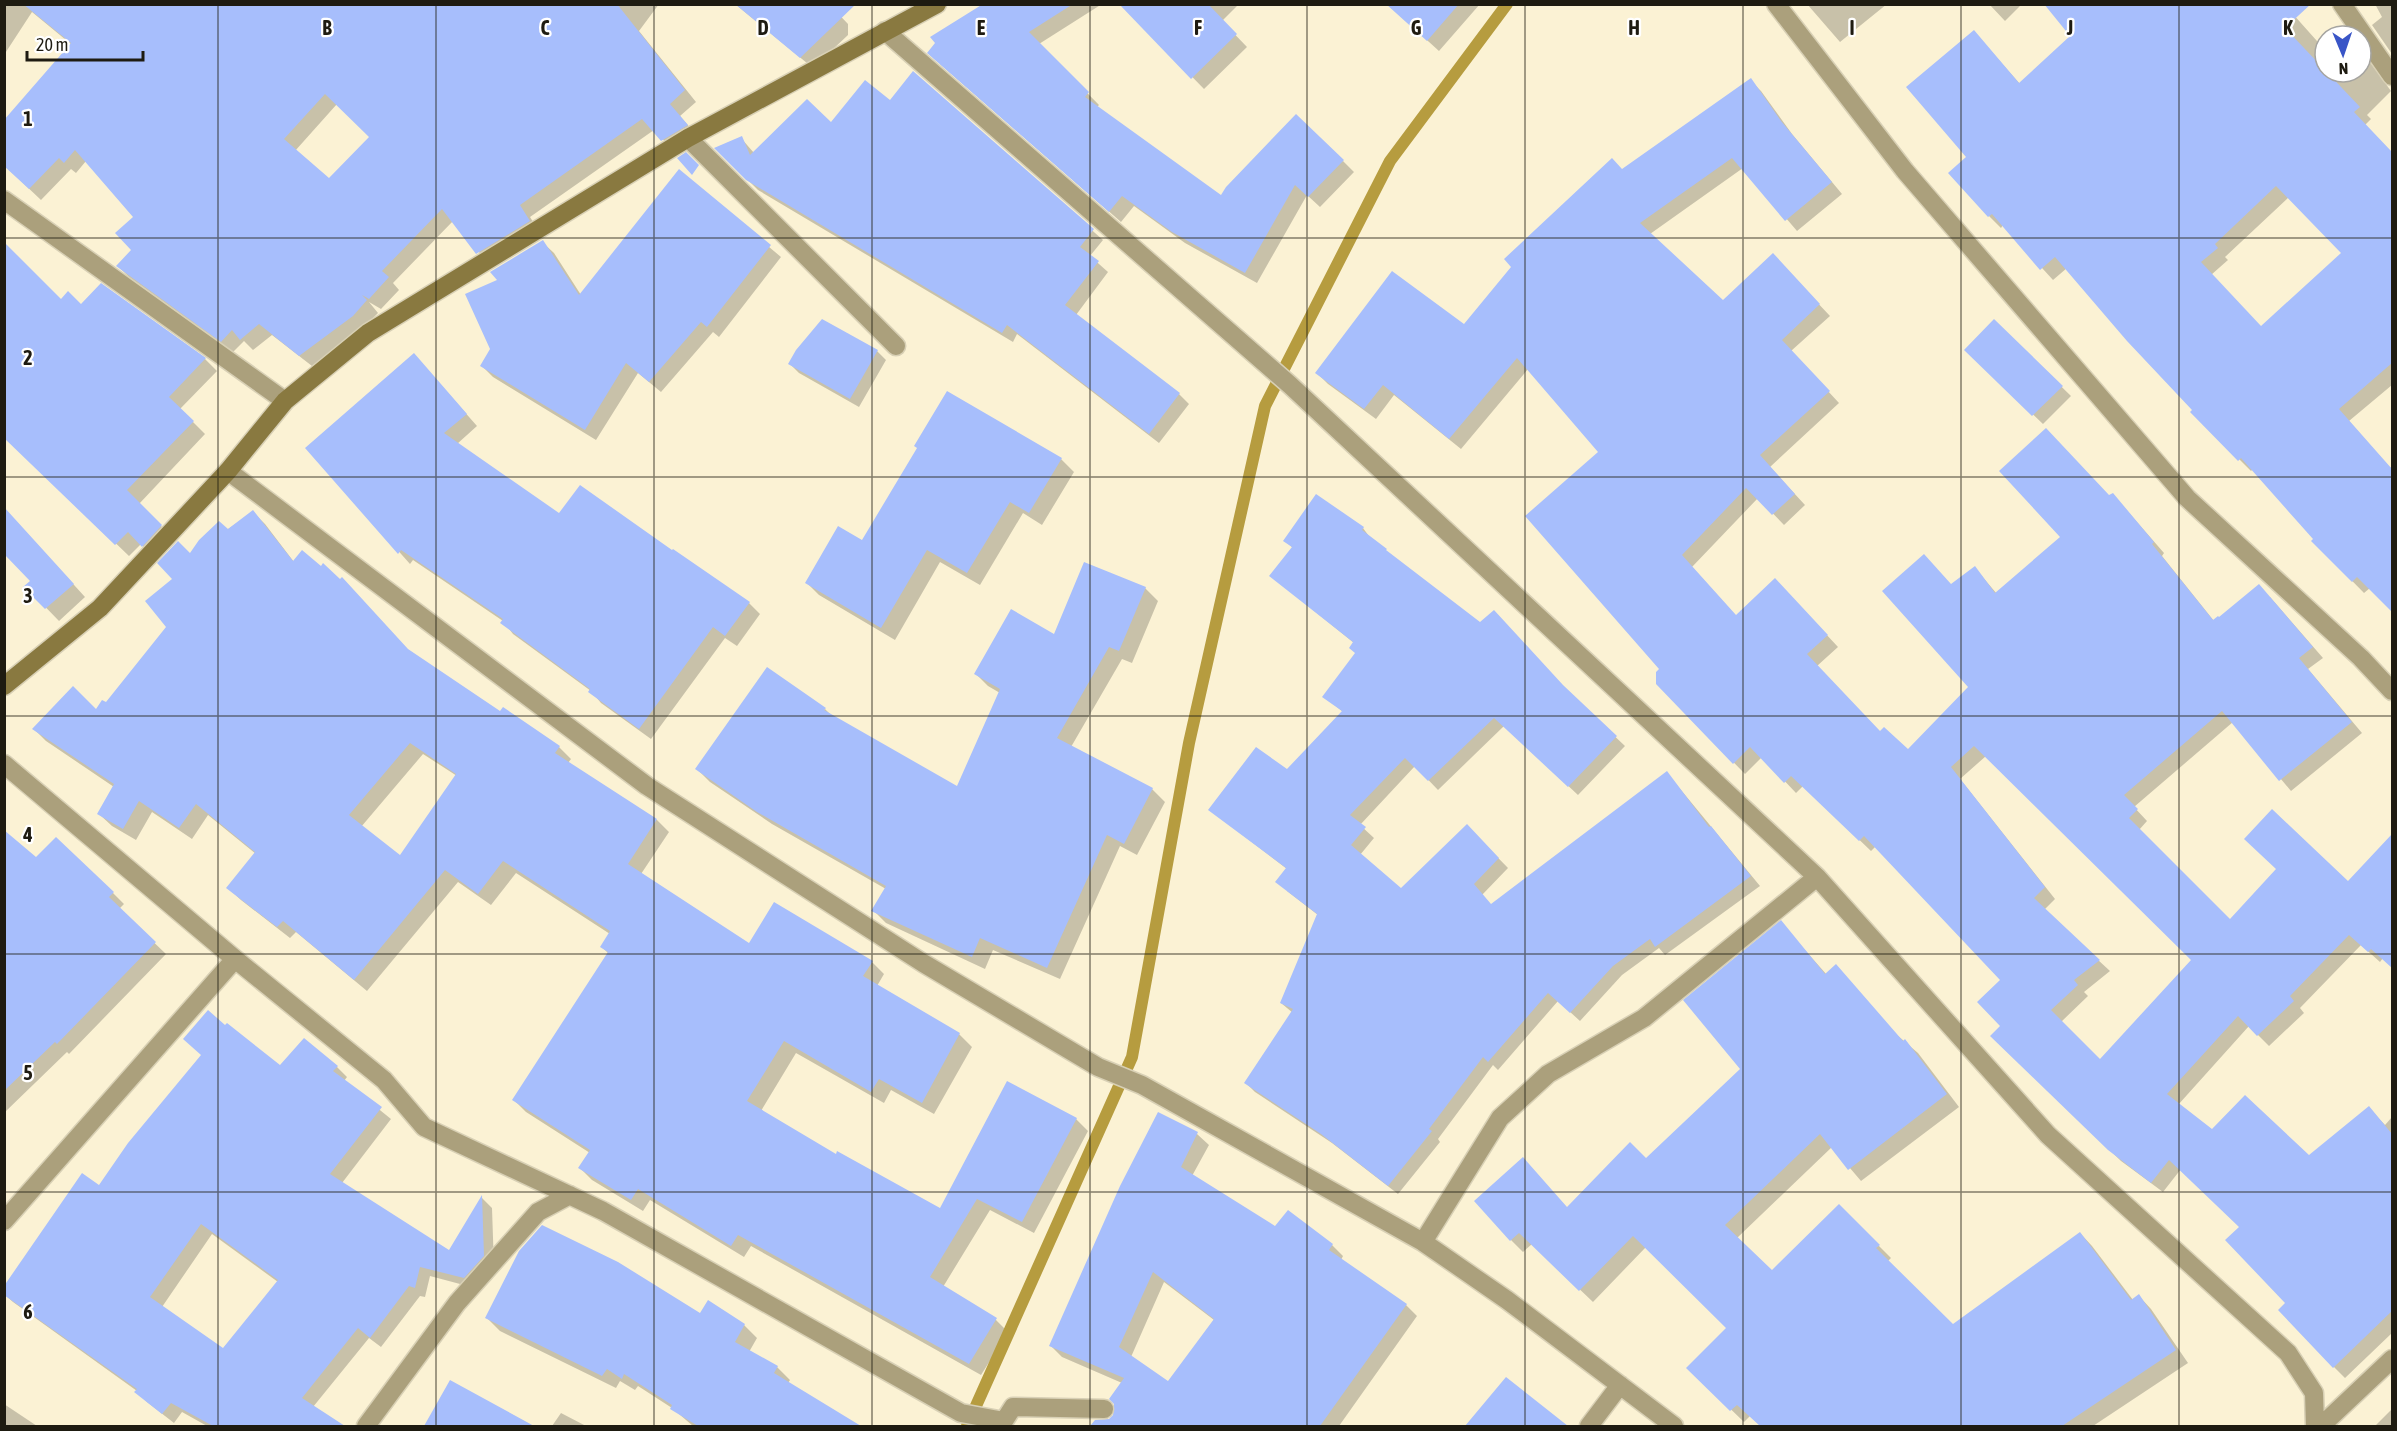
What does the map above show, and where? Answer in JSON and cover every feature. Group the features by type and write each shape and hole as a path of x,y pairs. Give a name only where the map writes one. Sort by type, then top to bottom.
{"street":[{"path":"4,686 100,608 228,471 285,401 368,333 688,138 937,4"},
{"path":"1776,4 1905,171 2187,498 2361,658 2392,691"},
{"path":"2342,4 2392,76"},
{"path":"885,31 1290,385 1817,877 2048,1135 2288,1353 2314,1393 2315,1426"},
{"path":"688,138 896,346"},
{"path":"4,200 285,401"},
{"path":"228,471 647,786 923,963 1098,1067 1142,1085 1423,1242 1507,1300 1674,1426"},
{"path":"4,764 235,959 384,1080 424,1127 603,1210 961,1413 1004,1421 1013,1407 1104,1409"},
{"path":"1423,1242 1500,1118 1548,1074 1644,1018 1817,877"},
{"path":"4,1221 235,959"},
{"path":"366,1426 464,1295 538,1212 570,1195"},
{"path":"2321,1426 2392,1359"},
{"path":"1589,1426 1620,1385"}],"building":[{"path":"23,4 617,4 685,90 670,104 688,125 661,141 642,119 520,205 530,221 476,254 442,209 382,271 389,277 369,299 362,295 367,300 353,316 299,356 259,324 240,340 232,330 221,342 116,266 131,250 115,233 133,217 75,150 64,163 59,158 29,189 4,166 4,120 71,43","holes":["325,94 369,137 329,178 284,139"]},
{"path":"735,4 856,4 800,58"},
{"path":"983,4 1073,4 1029,32 1089,92 1085,97 1221,195 1296,114 1344,160 1308,197 1295,185 1245,273 1172,232 1122,196 1109,212 927,53 935,43 930,37"},
{"path":"1119,4 1208,4 1237,34 1191,79"},
{"path":"1386,4 1459,4 1427,41"},
{"path":"2044,4 2311,4 2285,28 2313,57 2313,84 2338,84 2360,107 2354,112 2392,152 2392,363 2339,409 2392,469 2392,612 2357,577 2352,582 2311,541 2313,539 2241,458 2238,461 2190,412 2192,410 2127,341 2055,257 2040,270 1992,214 1988,217 1948,173 1966,157 1906,87 1974,30 2019,83 2070,36","holes":["2276,186 2341,253 2261,326 2201,262 2218,248 2215,244"]},
{"path":"913,71 1094,229 1080,247 1099,261 1065,305 1180,393 1149,434 1007,325 1002,333 746,180 714,148 742,136 750,155 807,99 831,122 865,80 890,100"},
{"path":"1751,78 1781,121 1832,182 1785,221 1732,158 1640,223 1723,300 1773,253 1820,304 1782,340 1830,391 1760,455 1795,494 1772,515 1746,488 1682,555 1736,615 1775,578 1828,635 1807,654 1880,731 1884,727 1908,749 1968,687 1882,591 1924,554 1951,584 1975,566 1995,593 2060,537 1999,471 2046,428 2109,495 2113,493 2154,542 2152,544 2213,620 2259,584 2313,647 2299,658 2352,722 2279,781 2222,711 2124,795 2138,809 2129,818 2230,919 2276,869 2244,839 2272,809 2348,881 2392,834 2392,968 2371,949 2368,952 2349,935 2290,996 2294,1001 2257,1036 2238,1016 2167,1094 2212,1129 2245,1095 2309,1155 2369,1106 2392,1134 2392,1311 2333,1368 2278,1310 2285,1303 2225,1240 2239,1227 2169,1160 2151,1183 2108,1150 1990,1036 2000,1026 1977,1002 2000,980 1864,836 1859,841 1791,776 1784,783 1750,747 1733,764 1656,684 1656,672 1659,669 1525,516 1598,452 1517,358 1449,439 1383,385 1364,409 1315,373 1392,271 1464,324 1511,267 1504,259 1612,158 1622,169","holes":["1974,746 2191,960 2100,1059 2051,1010 2078,985 2074,980 2100,960 2034,898 2045,887 1951,767"]},
{"path":"686,152 699,165 692,175 677,158"},
{"path":"679,169 771,245 707,327 701,322 649,382 626,363 585,430 480,366 490,349 465,294 497,280 490,272 543,240 579,295"},
{"path":"4,242 61,299 68,291 81,304 101,283 206,358 169,397 194,421 127,490 162,525 142,547 128,532 115,545 4,438"},
{"path":"822,319 878,350 850,399 788,364 796,350"},
{"path":"1994,319 2063,386 2032,416 1964,350"},
{"path":"414,353 467,414 444,433 559,513 580,485 750,602 725,636 713,627 639,729 588,692 590,689 500,623 503,619 401,550 398,554 305,448"},
{"path":"947,391 1062,458 1029,513 1010,502 967,573 927,550 881,628 805,583 838,526 862,540 917,448 914,446"},
{"path":"1316,494 1364,527 1362,530 1386,550 1480,622 1494,610 1563,685 1617,736 1568,787 1494,718 1428,781 1405,758 1350,815 1366,827 1351,845 1401,888 1467,824 1499,858 1474,884 1491,904 1667,771 1709,827 1711,826 1751,876 1655,947 1650,939 1613,966 1570,1013 1548,993 1488,1062 1483,1057 1429,1129 1432,1131 1388,1186 1321,1134 1244,1083 1293,1009 1280,1003 1317,914 1275,882 1286,868 1208,810 1256,747 1287,769 1342,711 1322,697 1355,653 1349,648 1353,642 1269,576 1292,547 1283,541"},
{"path":"4,507 74,584 45,609 23,587 30,581 4,554"},
{"path":"253,510 293,561 302,550 321,566 323,563 340,579 342,577 408,649 500,711 503,707 560,746 555,753 657,819 628,864 749,943 774,902 873,961 863,976 960,1033 922,1103 879,1079 871,1092 784,1041 747,1101 836,1154 837,1151 940,1208 1007,1081 1077,1118 1022,1222 977,1199 930,1277 997,1318 969,1364 738,1235 731,1246 638,1189 631,1200 578,1168 590,1150 512,1100 608,952 600,947 610,931 503,861 478,894 445,870 354,980 283,921 277,927 226,888 255,852 196,804 179,828 139,801 123,829 97,814 114,784 32,729 73,686 96,709 102,700 106,702 166,627 145,601 172,579 157,563 178,541 190,553 199,540 219,521 228,529","holes":["410,743 456,774 400,855 349,815"]},
{"path":"1084,562 1146,587 1119,651 1109,647 1057,738 1153,788 1124,844 1107,835 1047,968 980,938 972,957 871,911 886,886 757,812 695,769 767,667 826,708 824,710 957,786 1000,689 974,674 1011,609 1054,634"},
{"path":"4,830 36,857 56,837 114,892 109,897 156,942 57,1044 55,1042 4,1091"},
{"path":"1781,920 1825,974 1836,964 1903,1041 1905,1039 1947,1094 1848,1170 1820,1134 1725,1225 1772,1270 1839,1204 1880,1245 1876,1248 1953,1324 2080,1232 2131,1300 2139,1294 2176,1350 2062,1426 1760,1426 1737,1405 1730,1411 1686,1368 1726,1328 1633,1236 1579,1291 1519,1233 1510,1241 1474,1201 1523,1157 1567,1207 1630,1142 1646,1158 1740,1069 1683,1000"},
{"path":"208,1010 280,1065 304,1038 338,1066 333,1071 382,1107 330,1174 449,1250 482,1195 484,1256 464,1278 420,1267 415,1288 409,1286 370,1338 358,1328 302,1398 345,1426 213,1426 171,1403 162,1414 134,1392 137,1389 4,1295 4,1286 82,1173 99,1185 128,1143 201,1055 183,1039","holes":["201,1224 278,1280 223,1348 150,1297"]},
{"path":"1158,1112 1198,1132 1181,1167 1275,1226 1288,1210 1333,1244 1329,1250 1407,1304 1320,1426 1090,1426 1095,1420 1109,1419 1113,1415 1114,1404 1109,1399 1124,1378 1049,1346 1120,1186","holes":["1153,1272 1214,1319 1168,1381 1119,1347"]},
{"path":"542,1225 618,1262 700,1313 708,1300 745,1324 735,1342 778,1366 774,1373 861,1426 698,1426 670,1409 672,1405 624,1374 622,1379 607,1369 602,1376 485,1318 519,1251"},
{"path":"1506,1377 1568,1426 1465,1426"},
{"path":"450,1380 534,1426 424,1426"}],"waterway":[{"path":"967,1426 1132,1057 1189,743 1265,406 1390,161 1507,4"}]}
